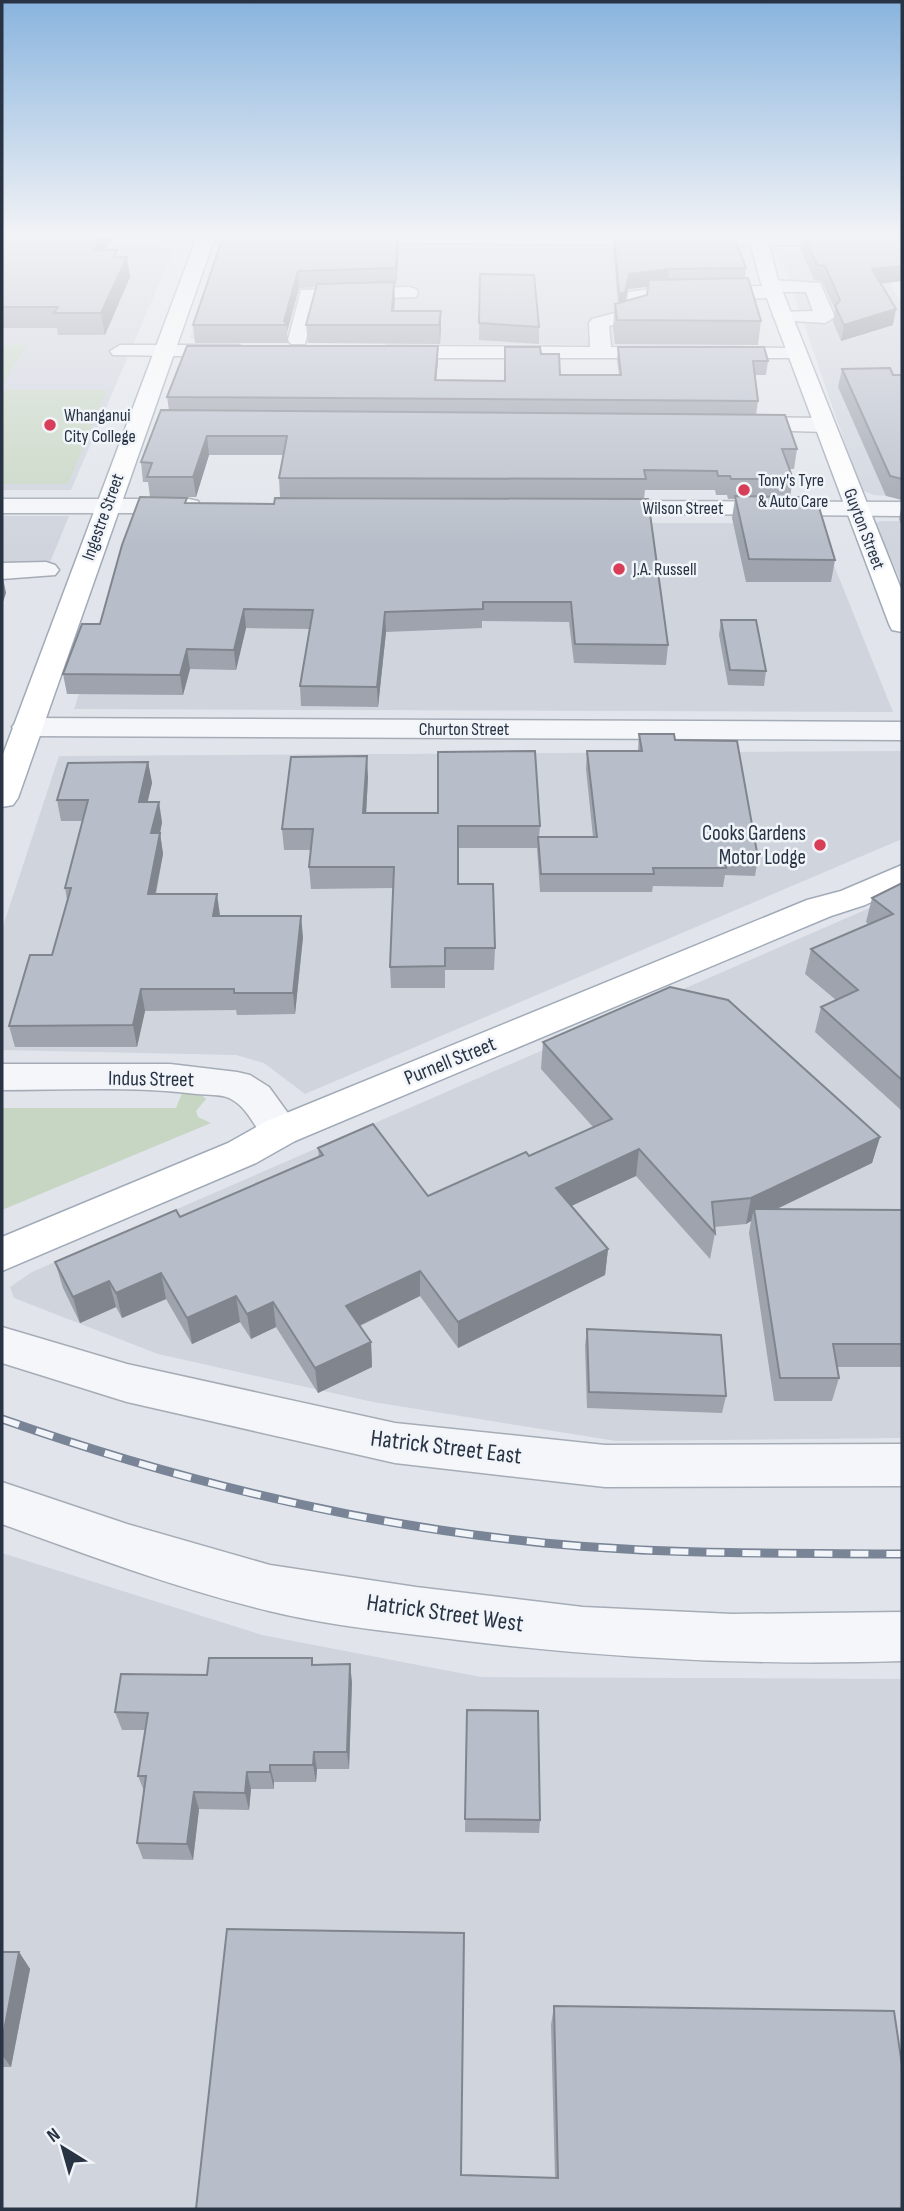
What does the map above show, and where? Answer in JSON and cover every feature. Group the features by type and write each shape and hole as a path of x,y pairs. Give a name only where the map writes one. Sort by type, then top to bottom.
{"main road":[{"name":"Ingestre Street","path":"2,798 167,340"},
{"name":"Guyton Street","path":"792,340 902,624"},
{"name":"Purnell Street","path":"2,1255 242,1153 281,1131 819,908 853,898 902,875"}],"street":[{"path":"298,348 299,340"},
{"path":"364,352 605,342 797,354"},
{"path":"120,351 262,351"},
{"path":"138,421 165,421"},
{"path":"715,424 824,425"},
{"path":"2,506 215,506"},
{"name":"Wilson Street","path":"573,508 902,509"},
{"path":"7,568 46,570"},
{"name":"Churton Street","path":"27,727 902,731"},
{"name":"Indus Street","path":"2,1077 170,1077 237,1085 254,1097 281,1131"},
{"name":"Hatrick Street East","path":"2,1345 127,1382 395,1443 605,1466 902,1465"},
{"name":"Hatrick Street West","path":"2,1503 127,1547 270,1588 416,1611 583,1631 732,1639 902,1637"}],"shaded area":[{"path":"2,340 135,340 71,490 2,490"},
{"path":"196,340 752,340 741,346"},
{"path":"810,340 902,340 902,497 874,495 861,490"},
{"path":"2,516 69,516 44,577 2,577"},
{"path":"902,521 902,584 875,523"},
{"path":"137,523 817,523 893,712 74,709"},
{"path":"902,751 902,839 305,1094 264,1063 236,1055 2,1050 2,929 59,756"},
{"path":"902,894 902,1438 616,1441 373,1402 158,1354 14,1298 10,1287 32,1272"},
{"path":"2,1553 262,1635 481,1677 902,1679 902,2209 2,2209"}],"green space":[{"path":"2,345 27,345 2,385"},
{"path":"2,390 107,390 68,484 2,484"},
{"path":"182,1093 203,1096 206,1099 196,1111 198,1117 211,1123 2,1210 2,1108 176,1108"}],"building":[{"path":"187,346 438,346 435,380 505,381 505,347 540,347 541,354 559,354 560,375 621,375 618,347 764,347 768,361 753,361 758,401 167,397"},
{"path":"890,368 893,375 902,375 902,479 890,476 842,369"},
{"path":"161,410 785,415 797,449 782,449 793,479 731,479 730,476 718,476 717,471 644,470 646,479 279,478 287,436 207,436 193,477 147,477 152,463 141,462"},
{"path":"735,496 799,497 802,504 818,504 835,560 749,559"},
{"path":"140,497 187,498 185,503 274,504 275,498 648,499 668,645 575,644 571,602 483,602 483,609 385,612 377,687 300,686 313,610 244,609 234,650 187,649 180,675 63,674 82,624 100,624 122,545"},
{"path":"721,620 756,620 766,671 730,670"},
{"path":"639,734 674,734 675,740 737,741 758,858 724,857 726,868 653,868 654,874 541,874 538,837 597,837 587,751 642,751"},
{"path":"535,751 540,826 458,826 458,884 493,884 495,948 445,948 445,966 390,967 394,867 309,867 313,829 282,829 291,757 367,756 363,813 438,813 438,752"},
{"path":"148,762 139,802 159,802 151,833 160,833 148,894 217,894 213,916 301,916 293,993 234,993 234,989 141,989 133,1025 9,1026 30,955 52,955 71,888 65,888 88,800 57,800 68,763"},
{"path":"902,883 902,1080 821,1007 858,990 811,949 893,914 872,898"},
{"path":"670,987 728,1000 880,1137 751,1198 712,1202 715,1233 639,1149 556,1188 608,1249 458,1322 420,1271 346,1306 371,1342 315,1368 273,1302 247,1314 236,1296 187,1318 161,1273 116,1293 109,1281 73,1297 55,1262 176,1210 180,1217 323,1155 318,1148 373,1124 428,1196 526,1152 529,1156 612,1119 543,1042"},
{"path":"754,1209 902,1210 902,1344 833,1344 839,1378 780,1378"},
{"path":"587,1329 721,1335 726,1396 589,1392"},
{"path":"209,1658 312,1658 312,1665 350,1664 347,1752 314,1752 313,1765 270,1765 270,1772 247,1772 245,1793 194,1792 187,1844 137,1843 146,1776 138,1776 148,1713 115,1712 121,1674 207,1675"},
{"path":"467,1710 538,1711 540,1820 465,1819"},
{"path":"227,1929 464,1933 461,2175 558,2178 554,2006 894,2011 902,2065 902,2209 196,2209"},
{"path":"2,1952 19,1952 2,2041"}],"railway":[{"path":"2,1419 195,1479 326,1510 459,1533 620,1549 902,1554"}],"place":[{"name":"Whanganui City College","path":"50,425"},
{"name":"Tony's Tyre & Auto Care","path":"744,490"},
{"name":"J.A. Russell","path":"619,569"},
{"name":"Cooks Gardens Motor Lodge","path":"820,845"}]}
